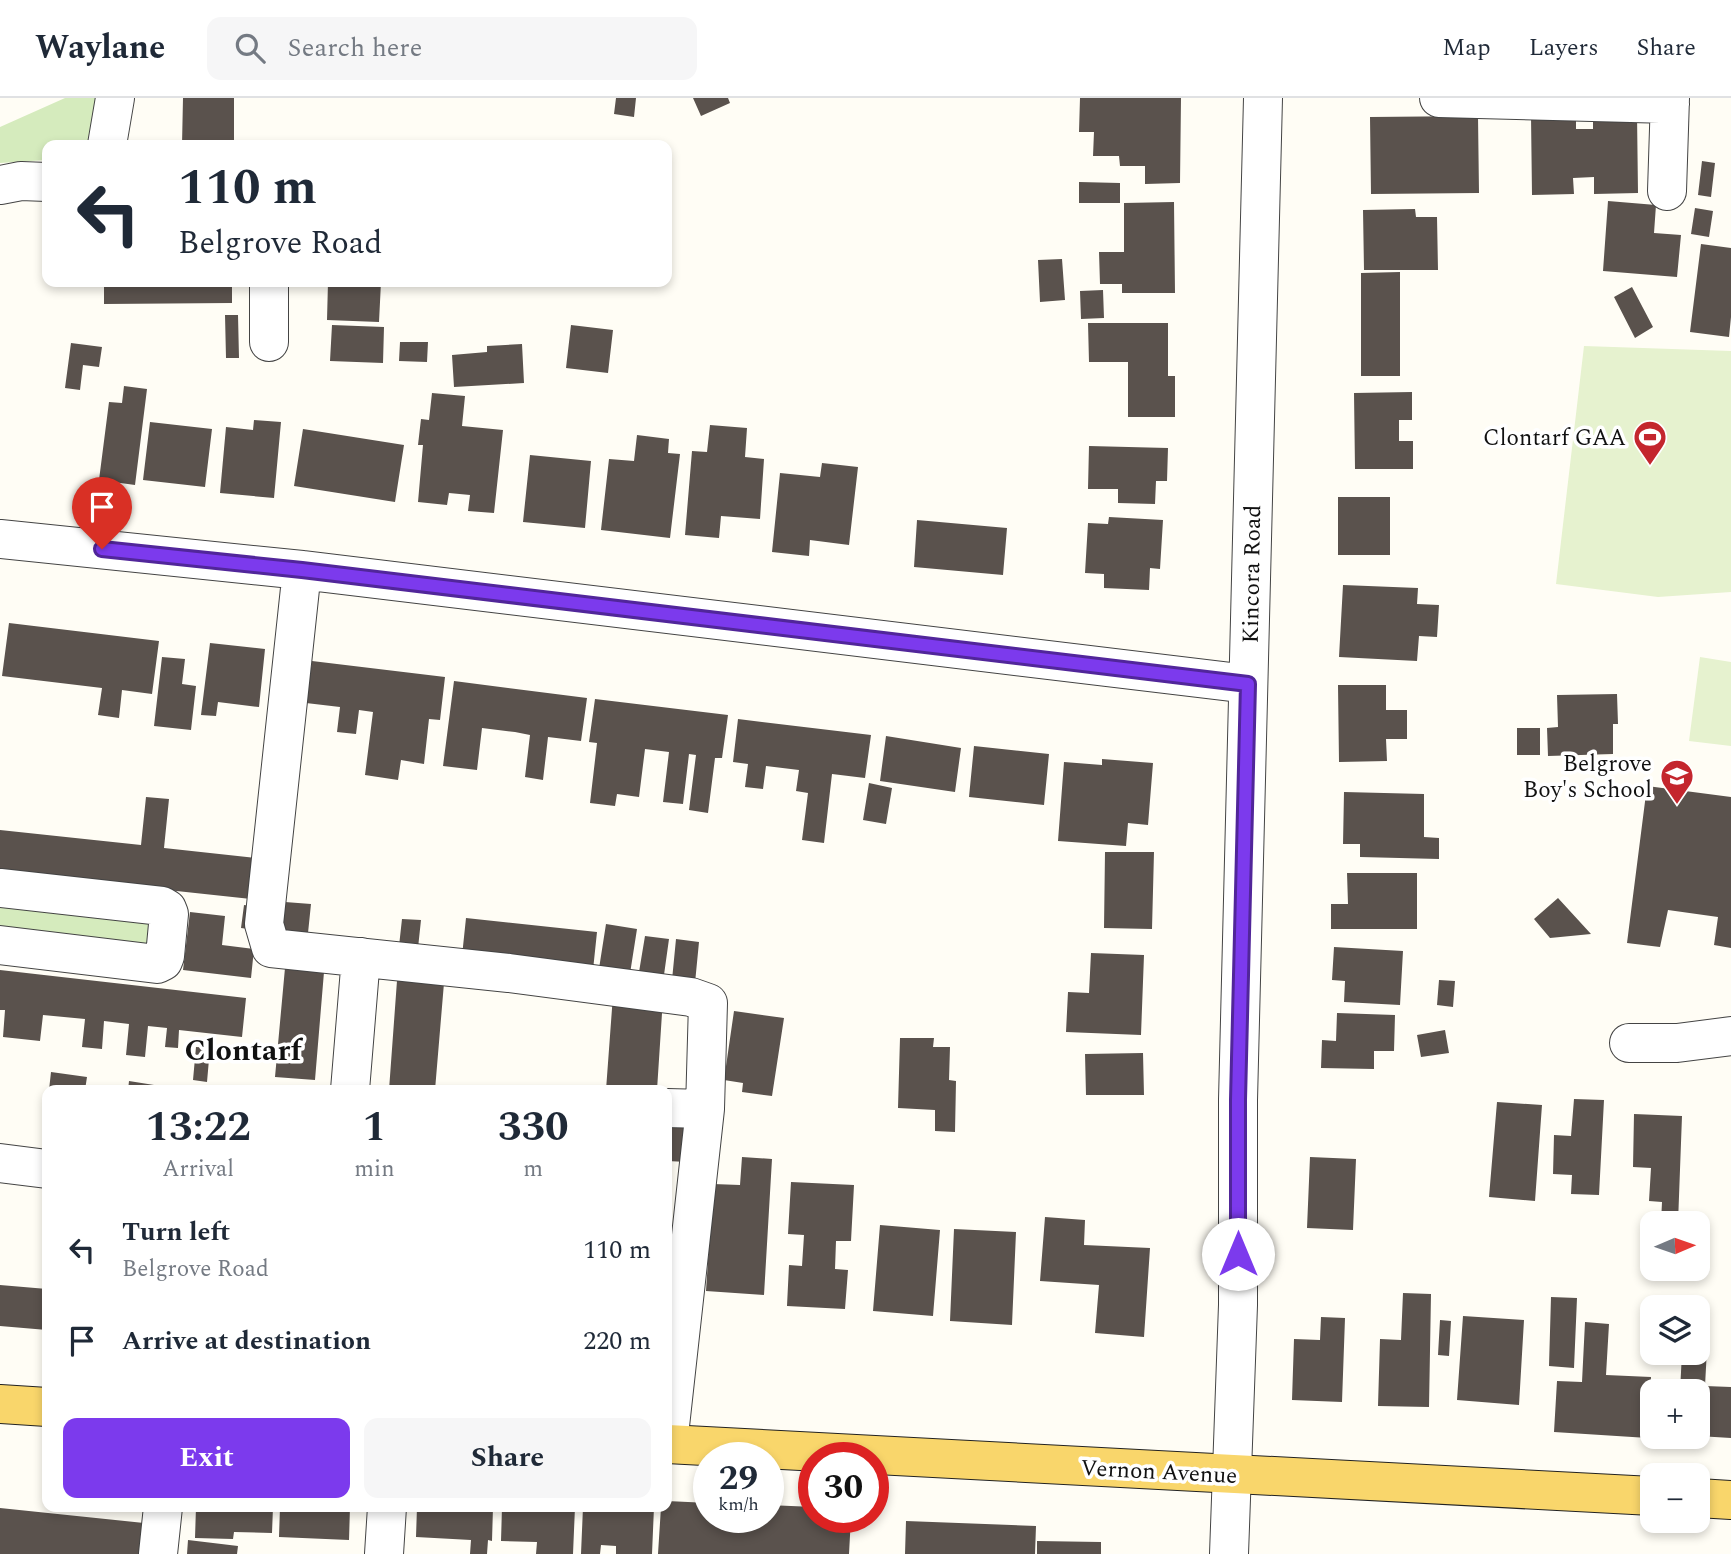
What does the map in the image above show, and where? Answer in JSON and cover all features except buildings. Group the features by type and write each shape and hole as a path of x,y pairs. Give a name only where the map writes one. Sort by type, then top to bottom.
{"main road":[{"path":"0,1404 42,1407"},
{"name":"Vernon Avenue","path":"672,1444 1640,1495"},
{"path":"1710,1499 1731,1500"}],"street":[{"path":"108,140 115,98"},
{"name":"Kincora Road","path":"1229,1554 1238,1305 1238,1100 1263,98"},
{"path":"1439,98 1670,101 1667,191"},
{"path":"0,185 21,181 42,182"},
{"path":"269,287 269,342"},
{"path":"0,539 302,570 1248,684"},
{"path":"302,570 264,924 271,948 561,980 691,997 708,1003 705,1110 672,1408"},
{"path":"0,888 162,906 169,914 166,956 158,964 0,945"},
{"path":"350,1085 361,957"},
{"path":"1629,1043 1677,1043 1731,1036"},
{"path":"672,1108 705,1110"},
{"path":"0,1163 42,1168"},
{"path":"158,1554 162,1512"},
{"path":"384,1554 387,1512"}],"green space":[{"path":"65,98 99,98 92,140 42,140 42,160 0,163 0,127"},
{"name":"Clontarf GAA","path":"1584,346 1731,351 1731,592 1658,597 1556,584"},
{"path":"1700,657 1731,662 1731,746 1689,741"},
{"path":"0,895 153,912 150,955 0,936"}],"place":[{"name":"Clontarf GAA","path":"1650,467"},
{"name":"Belgrove Boy's School","path":"1677,806"}],"district":[{"name":"Clontarf","path":"243,1050"}],"route":[{"path":"102,549 302,570 1248,684 1238,1100 1238,1254"}]}
